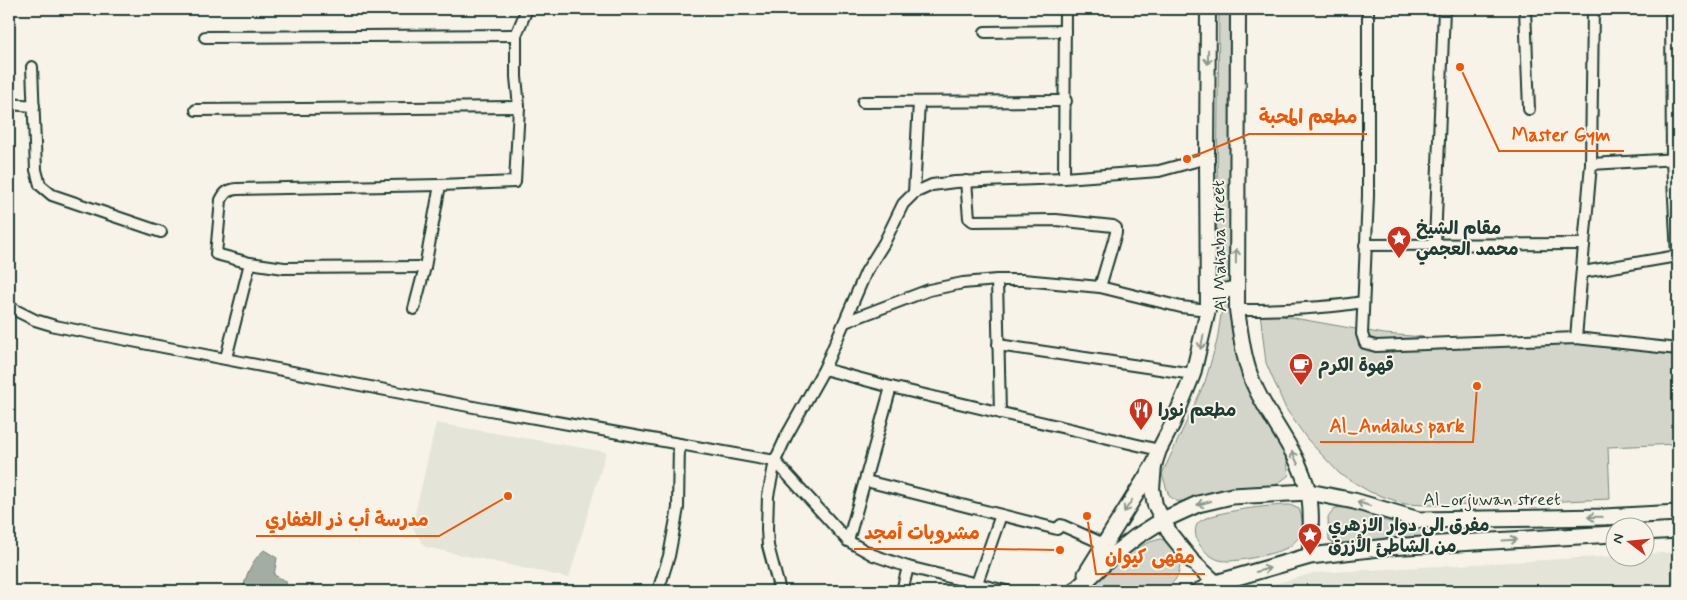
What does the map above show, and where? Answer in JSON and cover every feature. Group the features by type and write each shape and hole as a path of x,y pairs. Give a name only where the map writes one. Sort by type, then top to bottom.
{"main road":[{"name":"Al Mahaba street","path":"1208,9 1206,158 1208,310 1193,374 1154,465 1152,489 1155,506 1171,534 1192,561 1216,583"},
{"name":"Al Mahaba street","path":"1238,9 1237,310 1245,356 1255,387 1268,412 1290,446 1309,492 1310,556"},
{"path":"1209,288 1225,291 1236,288"},
{"path":"1076,590 1154,465"},
{"name":"Al_orjuwan street","path":"1076,590 1112,556 1136,537 1163,520 1198,504 1232,496 1309,492 1354,501 1419,520 1604,517 1678,513"},
{"path":"1654,531 1678,530"},
{"path":"1200,591 1216,583 1310,556 1388,547 1604,535"}],"street":[{"path":"425,267 284,268 250,263 216,254 221,200 224,193 230,189 515,182 519,107 516,76 516,35 527,9"},
{"path":"1064,178 1066,102 1065,9"},
{"path":"1368,9 1368,196 1362,334 1365,343 1376,346 1576,338 1678,349"},
{"path":"1435,244 1444,9"},
{"path":"1525,9 1529,109"},
{"path":"1576,338 1592,164 1593,9"},
{"path":"1583,272 1678,256 1671,9"},
{"path":"986,32 1065,31"},
{"path":"205,37 516,35"},
{"path":"32,67 37,175 44,189 52,195 161,232"},
{"path":"863,102 1066,102"},
{"path":"914,193 919,102"},
{"path":"9,104 34,106"},
{"path":"196,110 519,107"},
{"path":"780,591 768,546 766,529 768,496 776,461 787,434 824,369 866,272 884,243 903,204 914,193 932,185 966,181 1064,178 1159,171 1206,158"},
{"path":"1592,164 1675,159"},
{"path":"966,181 969,218 973,221 1056,220 1113,226 1116,228 1116,234 1100,287"},
{"path":"414,309 425,267 440,185"},
{"path":"1365,245 1584,244"},
{"path":"226,358 250,263"},
{"path":"845,322 929,290 963,283 997,280 1023,280 1100,287 1181,306 1208,310"},
{"path":"997,280 1000,413"},
{"path":"1237,310 1317,308 1364,302"},
{"path":"9,307 36,320 56,326 484,409 776,461 848,541 873,555 908,567 1006,591"},
{"path":"998,345 1193,374"},
{"path":"824,369 891,387 1159,450"},
{"path":"848,541 891,387"},
{"path":"658,591 670,556 678,508 678,444"},
{"path":"866,481 1057,529 1061,525 1104,544"},
{"path":"977,583 1000,515"},
{"path":"902,591 908,567"}],"shaded area":[{"path":"1219,9 1233,9 1233,284 1216,284"},
{"path":"1223,302 1235,302 1248,384 1267,426 1286,456 1289,475 1273,487 1198,502 1176,501 1169,496 1162,474 1205,382 1217,341"},
{"path":"1260,312 1384,334 1438,338 1558,342 1678,353 1678,444 1608,447 1610,499 1449,506 1405,504 1370,492 1340,474 1307,439 1286,409 1266,363"},
{"path":"436,423 606,452 569,578 425,547 412,527"},
{"path":"1290,505 1299,509 1303,525 1299,537 1289,547 1253,558 1225,561 1209,555 1197,540 1196,526 1206,518 1243,509"},
{"path":"1345,507 1378,519 1432,531 1432,539 1336,544 1329,540 1328,517 1336,508"},
{"path":"1161,539 1170,543 1173,547 1180,567 1174,581 1166,588 1161,591 1089,591 1121,559 1140,546"},
{"path":"264,550 277,558 274,575 286,581 287,591 243,591 250,569"},
{"path":"1678,552 1678,591 1248,591 1314,573 1604,557 1604,568 1654,568 1654,553"}],"place":[{"name":"Master Gym","path":"1460,67"},
{"name":"مطعم المحبة","path":"1187,159"},
{"name":"مقام الشيخ محمد العجمي","path":"1399,259"},
{"name":"قهوة الكرم","path":"1301,386"},
{"name":"Al_Andalus park","path":"1477,386"},
{"name":"مطعم نورا","path":"1141,431"},
{"name":"مدرسة أب ذر الغفاري","path":"508,496"},
{"name":"مقهى كيوان","path":"1087,516"},
{"name":"مشروبات أمجد","path":"1060,550"},
{"name":"مفرق الى دوار الازهري من الشاطئ الأزرق","path":"1310,556"}]}
